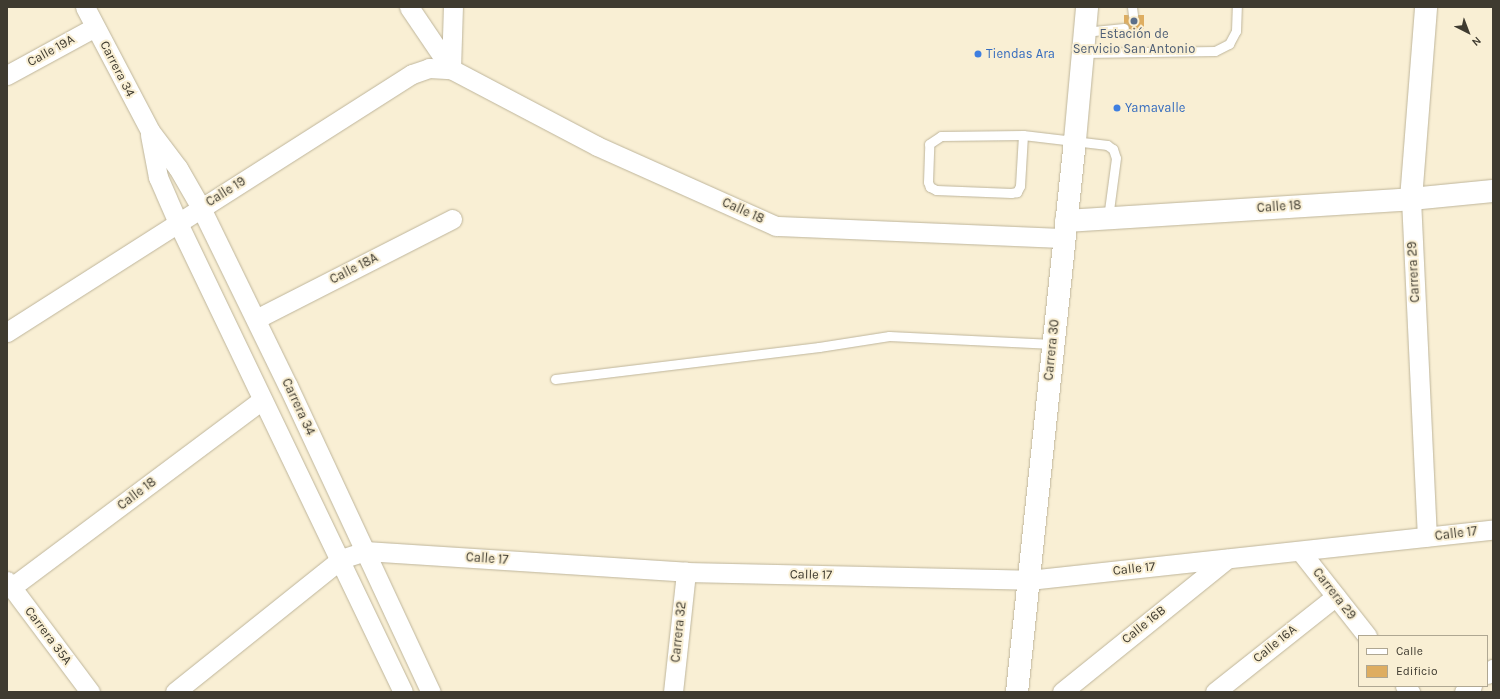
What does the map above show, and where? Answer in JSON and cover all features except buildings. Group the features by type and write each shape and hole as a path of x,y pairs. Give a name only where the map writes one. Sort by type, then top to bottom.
{"main road":[{"name":"Carrera 30","path":"1017,692 1075,140 1087,7"},
{"name":"Carrera 29","path":"1411,199 1426,7"},
{"name":"Calle 18","path":"1065,229 1108,218 1411,199 1493,191"}],"street":[{"name":"Carrera 34","path":"85,7 150,132 178,168 201,208 256,319 431,692"},
{"path":"409,7 451,69"},
{"path":"451,69 453,7"},
{"name":"Calle 19A","path":"7,75 95,27"},
{"name":"Calle 19","path":"9,326 201,208 412,74 429,68 451,69"},
{"name":"Calle 18","path":"451,69 597,146 776,226 1065,229"},
{"name":"Carrera 34","path":"150,132 158,177 178,222 262,400 341,559 403,692"},
{"name":"Carrera 29","path":"1411,199 1427,537"},
{"name":"Calle 18A","path":"256,319 452,219"},
{"name":"Calle 18","path":"10,584 262,400"},
{"name":"Calle 17","path":"175,692 341,559 365,551 686,572 1028,580 1301,552 1493,530"},
{"name":"Carrera 29","path":"1301,552 1366,635"},
{"name":"Calle 16B","path":"1062,692 1227,559"},
{"name":"Carrera 32","path":"673,692 686,572"},
{"name":"Carrera 35A","path":"10,584 90,692"},
{"name":"Calle 16A","path":"1215,692 1336,596"}],"lane":[{"path":"1083,42 1215,51 1229,44 1236,31 1237,7"},
{"path":"1083,42 1124,28"},
{"path":"1023,135 1020,186 1017,192 936,190 930,187 928,182 929,144 934,139 942,136 1023,135 1107,145 1113,149 1116,158 1108,218"},
{"path":"555,379 819,347 889,336 1053,344"}],"place":[{"name":"Estación de Servicio San Antonio","path":"1134,21"},
{"name":"Tiendas Ara","path":"978,54"},
{"name":"Yamavalle","path":"1117,108"}]}
